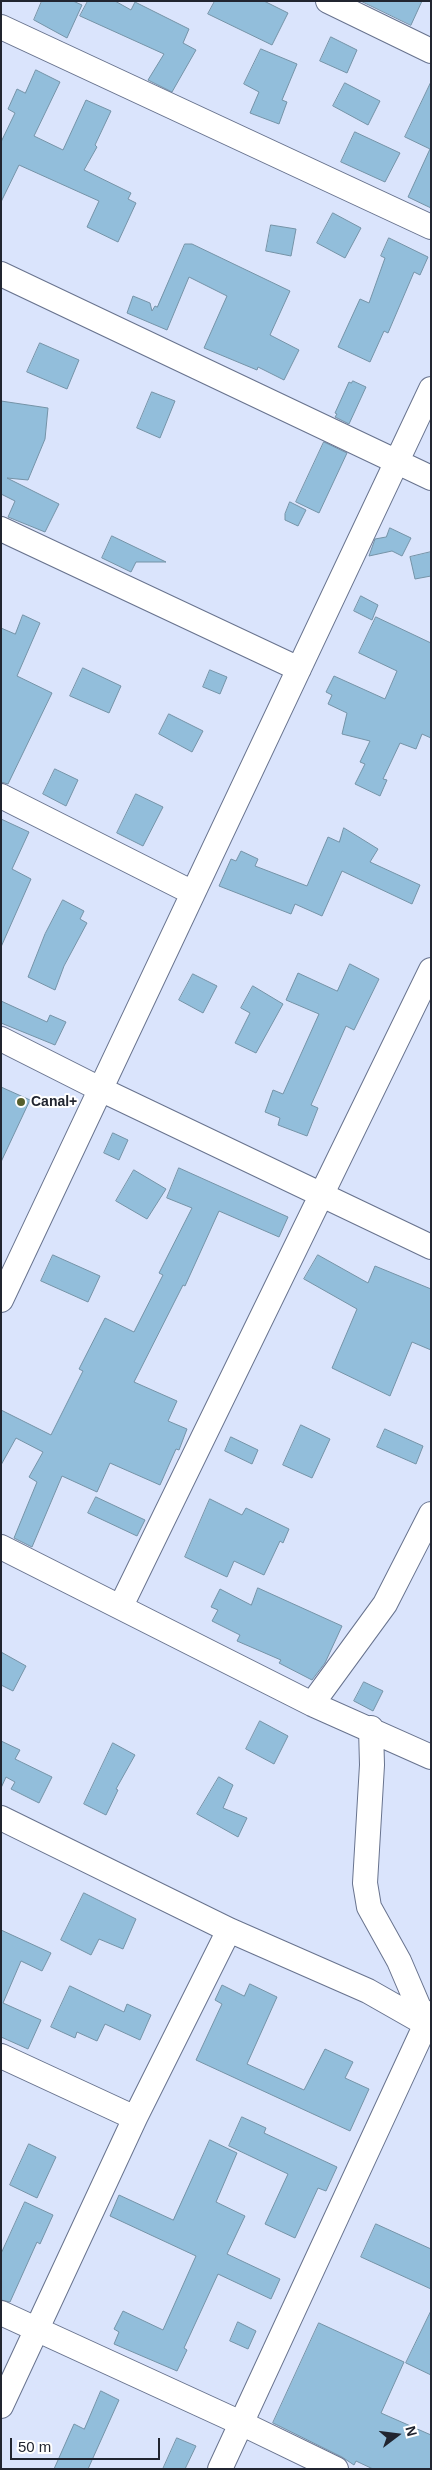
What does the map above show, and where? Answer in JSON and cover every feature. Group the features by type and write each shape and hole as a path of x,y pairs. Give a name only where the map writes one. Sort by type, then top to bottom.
{"street":[{"path":"328,1 431,51"},
{"path":"1,27 431,227"},
{"path":"1,274 431,478"},
{"path":"1,1300 431,389"},
{"path":"1,530 299,669"},
{"path":"1,796 193,893"},
{"path":"121,1606 431,970"},
{"path":"1,1039 100,1089 431,1247"},
{"path":"312,1704 385,1604 431,1514"},
{"path":"1,1547 312,1704 371,1728 431,1757"},
{"path":"371,1728 372,1765 365,1883 369,1907 400,1961 428,2019"},
{"path":"1,1818 229,1930 428,2019"},
{"path":"1,2406 135,2118 229,1930"},
{"path":"220,2469 243,2424 428,2019"},
{"path":"1,2056 135,2118"},
{"path":"1,2313 243,2424 336,2469"}],"building":[{"path":"42,1 73,1 82,5 67,38 34,20"},
{"path":"88,1 115,1 131,10 135,2 189,29 183,43 196,50 172,92 148,80 164,54 80,16"},
{"path":"215,1 264,1 288,13 272,45 208,14"},
{"path":"361,1 422,1 411,25"},
{"path":"331,37 357,50 347,73 320,61"},
{"path":"261,49 297,64 282,100 287,102 279,124 250,113 259,92 244,84"},
{"path":"36,70 60,82 34,136 63,150 86,100 111,111 95,145 97,147 84,170 131,193 128,199 136,203 118,242 87,227 99,201 19,165 1,202 1,142 15,113 8,109 17,89 25,93"},
{"path":"431,82 431,208 408,197 430,149 405,137"},
{"path":"345,83 380,101 368,125 333,106"},
{"path":"355,132 400,153 385,182 341,162"},
{"path":"333,213 361,228 345,258 317,243"},
{"path":"271,225 296,229 291,256 266,251"},
{"path":"389,238 428,257 420,275 414,272 388,333 384,331 370,362 338,347 360,299 369,303 385,258 381,256"},
{"path":"185,244 192,244 290,291 270,335 299,350 284,380 258,367 257,370 204,348 227,296 189,277 167,330 127,313 133,296 150,303 152,311 155,306 157,307"},
{"path":"40,343 79,360 67,389 27,372"},
{"path":"353,381 366,387 349,424 335,417 337,414 335,413 349,382"},
{"path":"152,392 175,401 160,438 137,428"},
{"path":"1,401 48,408 45,439 28,480 7,478 59,504 45,532 8,517 15,501 1,494"},
{"path":"324,442 347,453 319,513 296,502"},
{"path":"290,502 306,510 298,526 285,520 285,514"},
{"path":"390,528 411,538 402,556 392,551 369,556 375,539 386,537"},
{"path":"112,536 166,562 136,562 131,572 102,558"},
{"path":"431,552 431,576 415,579 410,557"},
{"path":"361,596 378,605 372,620 354,611"},
{"path":"23,615 40,623 17,676 52,693 8,784 1,782 1,628 15,634"},
{"path":"376,617 431,643 431,738 422,734 416,749 400,743 383,779 387,780 380,796 355,784 365,764 360,762 370,741 342,734 347,713 328,704 332,695 326,692 334,676 385,699 397,671 359,653"},
{"path":"83,668 121,686 109,713 70,696"},
{"path":"210,670 227,677 220,694 203,687"},
{"path":"169,714 203,731 192,752 159,734"},
{"path":"55,769 78,780 66,806 43,794"},
{"path":"136,794 163,807 143,846 117,833"},
{"path":"1,819 29,832 12,869 31,879 1,947"},
{"path":"344,828 378,849 370,862 420,885 412,904 342,871 322,916 295,904 291,914 219,886 231,859 236,861 241,851 258,859 255,866 307,886 328,837 339,842"},
{"path":"63,900 84,911 80,919 87,923 64,966 55,990 28,977 45,934"},
{"path":"350,964 379,979 354,1030 346,1026 311,1105 318,1108 307,1136 278,1125 280,1118 265,1112 273,1090 283,1094 319,1014 286,1000 298,973 337,991"},
{"path":"193,974 217,986 203,1013 179,1000"},
{"path":"253,986 283,1004 256,1053 235,1043 250,1013 241,1008"},
{"path":"1,1001 47,1022 50,1015 66,1022 55,1045 1,1023"},
{"path":"1,1087 30,1100 1,1162"},
{"path":"113,1133 128,1140 119,1160 104,1153"},
{"path":"179,1168 288,1217 279,1237 219,1211 185,1286 183,1285 134,1382 177,1401 168,1421 187,1429 179,1450 176,1449 160,1485 110,1463 97,1492 62,1476 32,1547 14,1538 37,1482 29,1477 43,1452 16,1438 1,1465 1,1410 51,1435 83,1371 79,1369 105,1318 134,1332 163,1275 159,1273 192,1208 167,1198"},
{"path":"134,1170 166,1189 147,1219 116,1201"},
{"path":"53,1255 100,1276 88,1302 41,1281"},
{"path":"318,1255 368,1283 375,1266 431,1289 431,1350 412,1342 390,1396 332,1368 357,1309 304,1279"},
{"path":"301,1425 330,1439 312,1478 283,1465"},
{"path":"385,1429 423,1446 416,1464 377,1447"},
{"path":"231,1437 258,1450 252,1464 225,1451"},
{"path":"96,1497 145,1520 137,1536 88,1513"},
{"path":"210,1499 242,1515 246,1508 289,1529 283,1543 280,1541 264,1575 234,1561 227,1577 185,1557"},
{"path":"258,1588 342,1626 325,1663 312,1680 279,1663 281,1660 237,1641 240,1635 212,1621 218,1610 211,1607 220,1589 251,1605"},
{"path":"1,1652 26,1666 13,1691 1,1685"},
{"path":"364,1682 383,1691 373,1711 354,1701"},
{"path":"260,1721 288,1736 274,1764 246,1749"},
{"path":"1,1741 20,1750 15,1759 52,1777 39,1803 11,1789 15,1782 6,1777 1,1788"},
{"path":"113,1743 135,1755 116,1789 118,1790 106,1815 84,1804"},
{"path":"219,1777 233,1785 223,1808 247,1818 238,1837 197,1814"},
{"path":"84,1893 136,1919 123,1949 99,1939 91,1955 61,1940"},
{"path":"1,1930 51,1953 42,1971 21,1961 3,2003 41,2020 28,2049 1,2037"},
{"path":"250,1984 277,1997 247,2064 304,2090 325,2049 353,2062 345,2078 369,2089 350,2131 196,2060 222,2004 215,2000 222,1985 244,1996"},
{"path":"70,1986 124,2012 127,2004 151,2015 140,2040 105,2024 97,2041 77,2032 75,2038 51,2027"},
{"path":"242,2117 266,2128 264,2133 337,2167 326,2191 318,2188 295,2238 265,2224 288,2174 229,2146"},
{"path":"210,2140 237,2153 216,2202 245,2216 227,2254 280,2279 271,2299 218,2274 184,2348 187,2350 177,2371 114,2344 119,2332 114,2329 123,2311 163,2330 196,2256 110,2216 119,2195 173,2220"},
{"path":"29,2144 56,2157 37,2198 10,2185"},
{"path":"25,2202 53,2215 40,2244 37,2242 10,2302 1,2300 1,2254"},
{"path":"376,2224 431,2249 431,2289 361,2257"},
{"path":"431,2311 431,2375 406,2363"},
{"path":"238,2322 256,2331 248,2349 230,2341"},
{"path":"319,2323 404,2362 381,2413 431,2435 431,2469 373,2469 356,2461 354,2465 342,2457 273,2423"},
{"path":"101,2391 119,2400 88,2469 54,2469 74,2424 84,2429"},
{"path":"177,2438 196,2446 185,2469 163,2469"}],"place":[{"name":"Canal+","path":"21,1102"}]}
